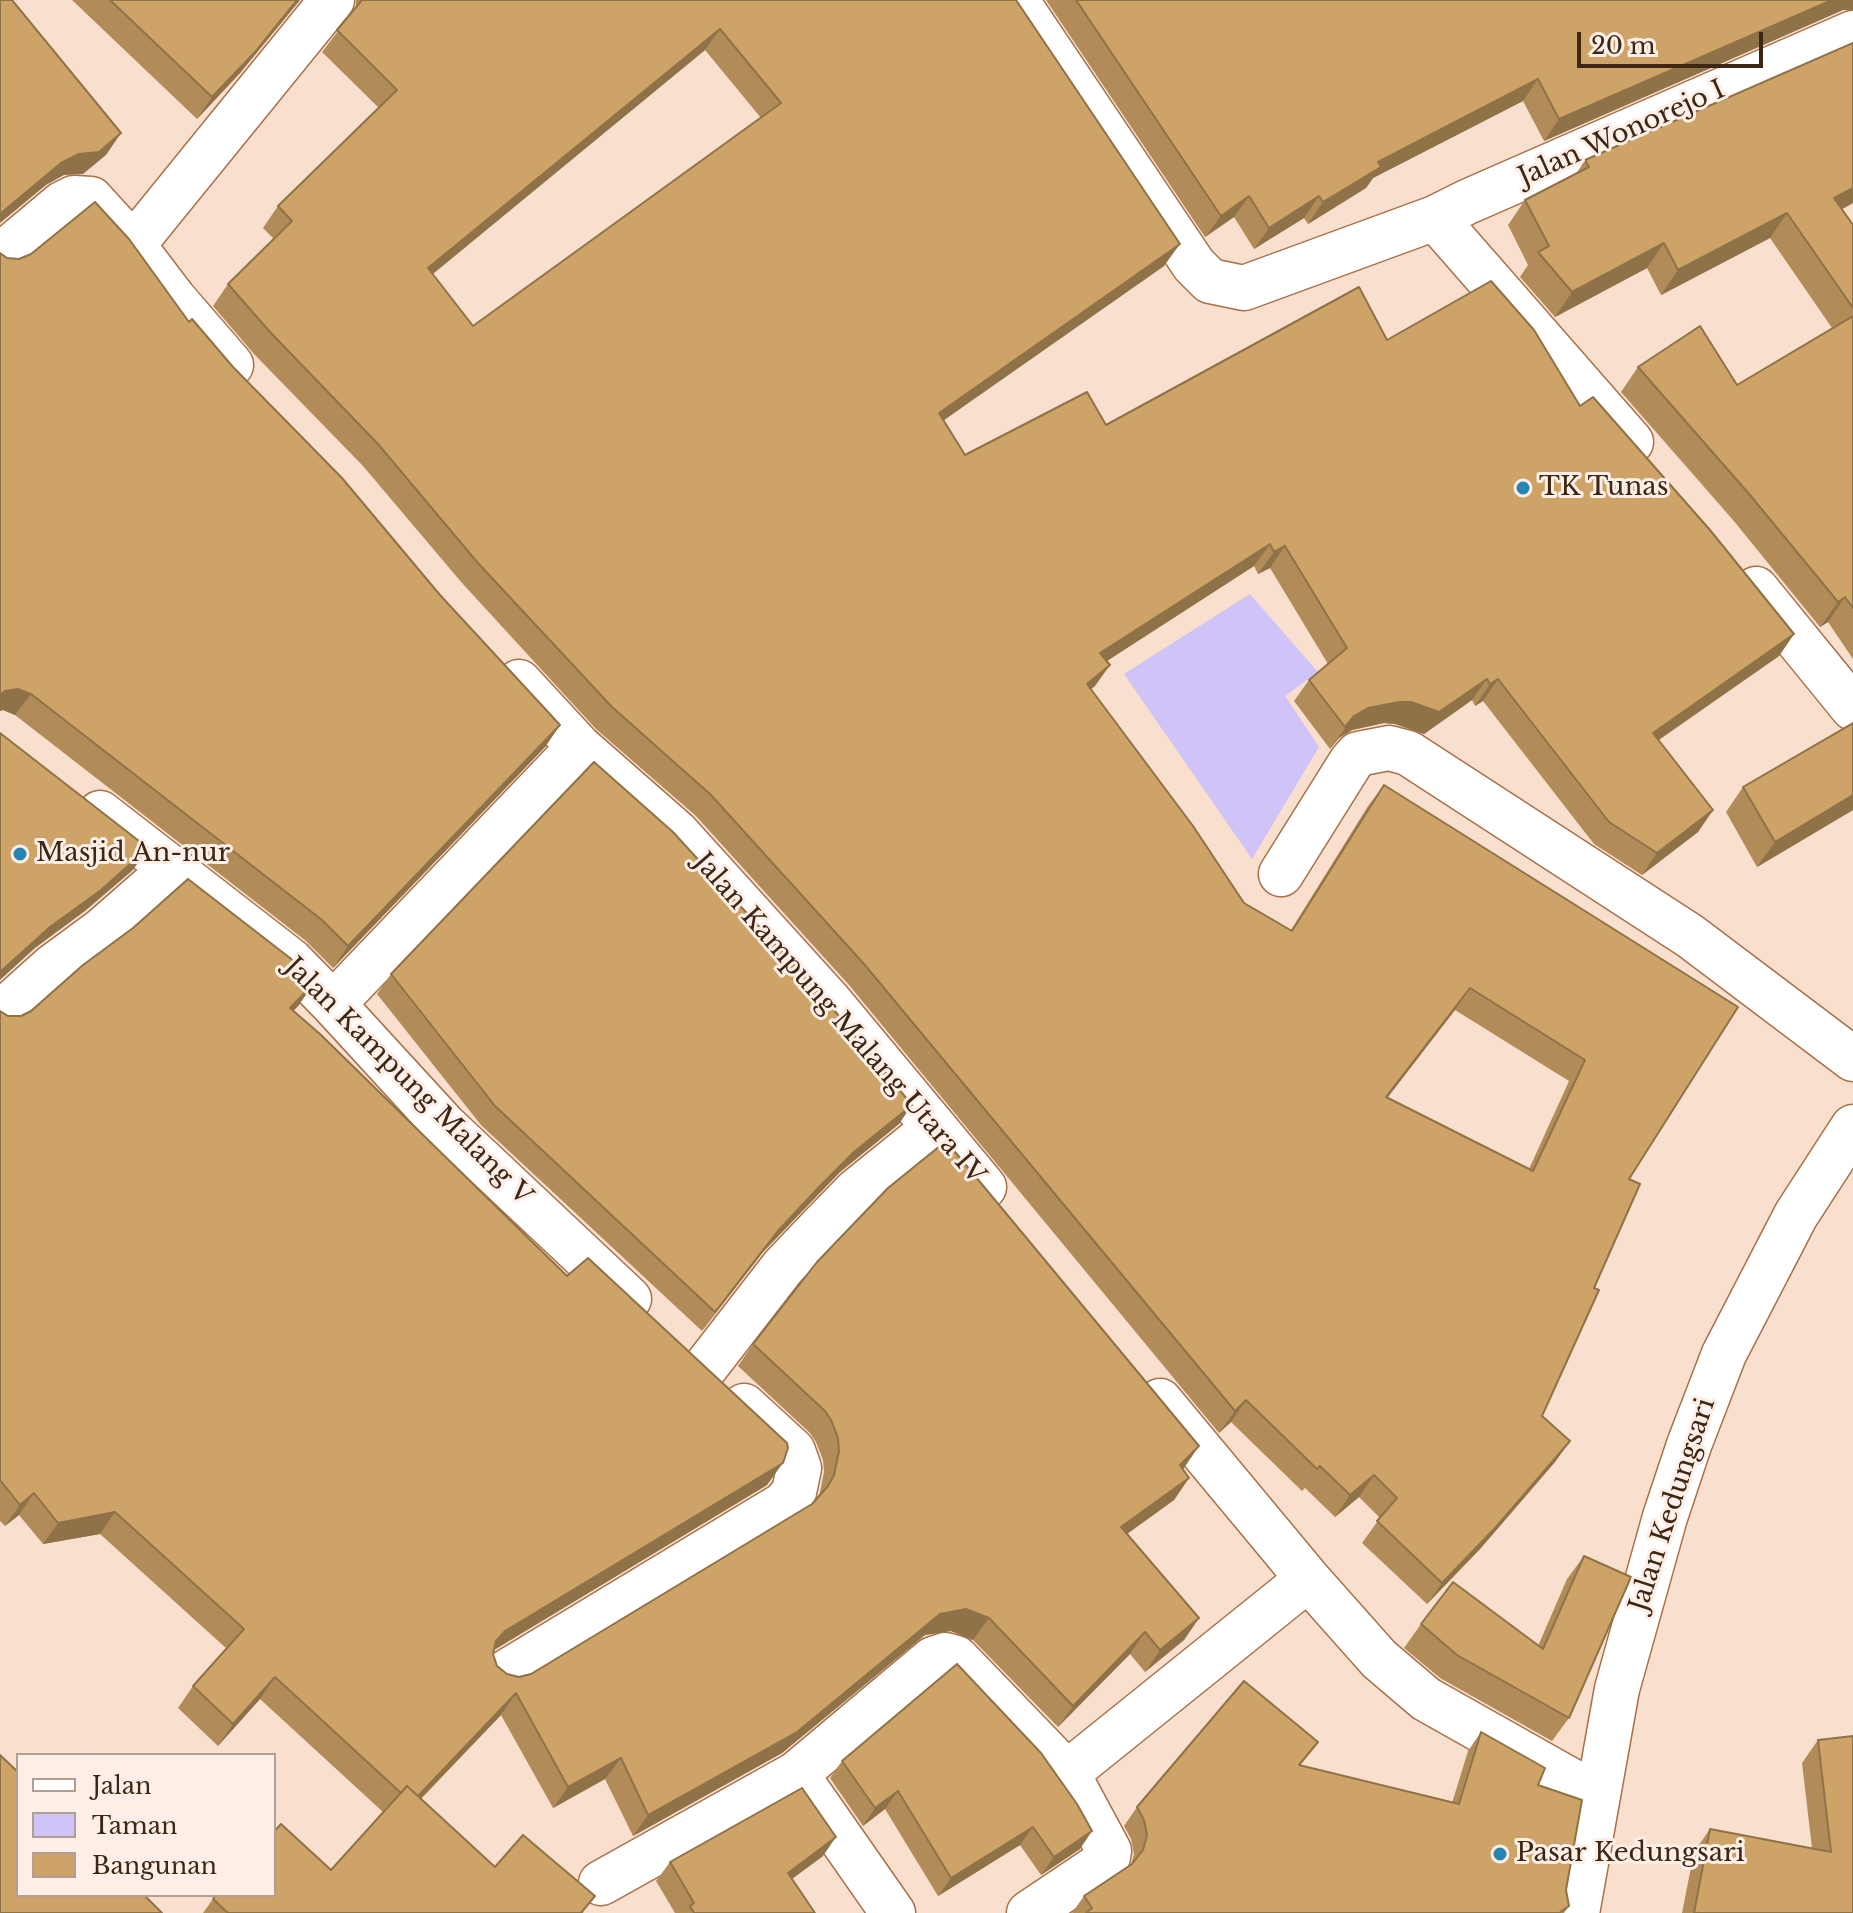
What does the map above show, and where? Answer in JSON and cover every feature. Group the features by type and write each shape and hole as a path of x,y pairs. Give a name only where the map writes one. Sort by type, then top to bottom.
{"street":[{"path":"133,245 332,0"},
{"name":"Jalan Wonorejo I","path":"1016,0 1194,265 1210,281 1244,288 1435,218 1853,33"},
{"path":"0,256 62,204 74,198 91,199 258,393"},
{"path":"1435,218 1652,466"},
{"path":"1734,561 1853,708"},
{"name":"Jalan Kampung Malang Utara IV","path":"495,657 579,747 677,833 830,1002 1005,1213"},
{"path":"333,1004 579,747"},
{"path":"1281,874 1358,754 1389,748 1408,753 1690,936 1853,1059"},
{"name":"Jalan Kampung Malang V","path":"74,792 291,961 444,1125 793,1451 799,1468 794,1492 784,1504 503,1674"},
{"path":"0,1014 52,967 101,931 172,869"},
{"name":"Jalan Kedungsari","path":"1577,1913 1617,1689 1665,1517 1689,1445 1724,1354 1796,1215 1853,1127"},
{"path":"704,1369 783,1267 823,1225 856,1191 934,1128"},
{"path":"1136,1372 1308,1579 1379,1659 1426,1699 1598,1796"},
{"path":"1067,1773 1308,1579"},
{"path":"601,1883 796,1774 933,1659 945,1655 956,1658 1067,1773 1109,1851 1105,1862 1029,1913"},
{"path":"796,1774 893,1913"}],"green space":[{"path":"1250,594 1318,672 1285,696 1319,747 1252,859 1124,674"}],"building":[{"path":"0,0 12,0 121,133 99,152 79,154 61,163 0,214"},
{"path":"110,0 297,0 256,51 212,97"},
{"path":"362,0 1016,0 1180,244 939,413 965,455 1087,392 1106,425 1359,287 1387,340 1491,281 1534,330 1580,406 1593,397 1710,530 1794,634 1653,733 1713,810 1657,853 1609,822 1498,679 1490,684 1487,679 1439,712 1411,702 1399,702 1368,708 1354,716 1345,727 1309,680 1347,648 1285,546 1274,552 1270,544 1100,653 1110,665 1087,684 1193,826 1244,903 1292,931 1384,785 1738,1007 1629,1179 1640,1184 1594,1288 1599,1290 1542,1416 1570,1441 1496,1527 1442,1583 1377,1521 1397,1498 1374,1475 1350,1495 1320,1466 1317,1469 1246,1400 1235,1411 864,964 711,795 612,707 477,562 378,444 228,284 292,221 278,206 397,90 337,30","holes":["720,29 781,103 473,326 428,268","1470,988 1585,1060 1533,1171 1386,1097"]},
{"path":"1076,0 1832,0 1559,119 1538,79 1378,162 1381,167 1323,202 1319,196 1269,228 1249,196 1221,216"},
{"path":"1853,43 1853,188 1834,198 1853,225 1853,308 1787,213 1678,270 1664,243 1572,292 1538,252 1549,246 1525,200 1589,167 1585,160"},
{"path":"95,202 129,239 189,322 192,319 233,367 342,478 440,595 560,725 348,946 322,920 31,694 18,689 0,695 0,253 7,258 19,259 31,254"},
{"path":"1853,316 1853,608 1845,597 1838,602 1638,367 1700,326 1737,385"},
{"path":"1853,723 1853,795 1775,842 1743,787"},
{"path":"0,733 148,848 0,972"},
{"path":"594,762 673,832 825,999 912,1105 854,1152 818,1188 777,1232 715,1312 495,1106 391,974"},
{"path":"188,879 290,958 314,983 290,1008 567,1276 588,1258 787,1443 783,1463 505,1631 496,1641 493,1654 497,1666 507,1674 519,1677 531,1674 812,1504 828,1486 834,1475 839,1451 831,1420 753,1344 817,1262 888,1188 946,1141 1199,1446 1180,1465 1189,1478 1121,1527 1199,1618 1160,1650 1145,1632 1073,1706 989,1618 966,1609 940,1614 797,1732 648,1815 621,1758 568,1787 516,1693 418,1796 407,1786 401,1793 275,1677 233,1724 193,1686 244,1629 115,1512 58,1523 34,1493 20,1505 0,1480 0,1011 8,1016 21,1016 31,1011"},
{"path":"1584,1556 1631,1577 1569,1718 1457,1655 1421,1624 1453,1582 1543,1649"},
{"path":"957,1664 1041,1753 1092,1831 1054,1857 1033,1827 951,1878 898,1791 875,1808 842,1761"},
{"path":"1244,1681 1318,1742 1299,1765 1459,1804 1481,1732 1545,1768 1538,1785 1582,1800 1566,1890 1569,1906 1559,1913 1086,1913 1092,1908 1084,1896 1132,1864 1143,1850 1147,1835 1137,1807"},
{"path":"1853,1736 1853,1913 1694,1913 1710,1829 1831,1852 1818,1740"},
{"path":"0,1755 16,1770 16,1897 146,1897 162,1913 0,1913"},
{"path":"407,1786 495,1867 523,1835 595,1896 581,1913 228,1913 213,1899 276,1897 276,1830 281,1824 331,1870"},
{"path":"802,1788 836,1837 788,1873 815,1913 694,1913 690,1906 694,1903 670,1862"}],"place":[{"name":"TK Tunas","path":"1523,488"},
{"name":"Masjid An-nur","path":"20,854"},
{"name":"Pasar Kedungsari","path":"1500,1854"}]}
